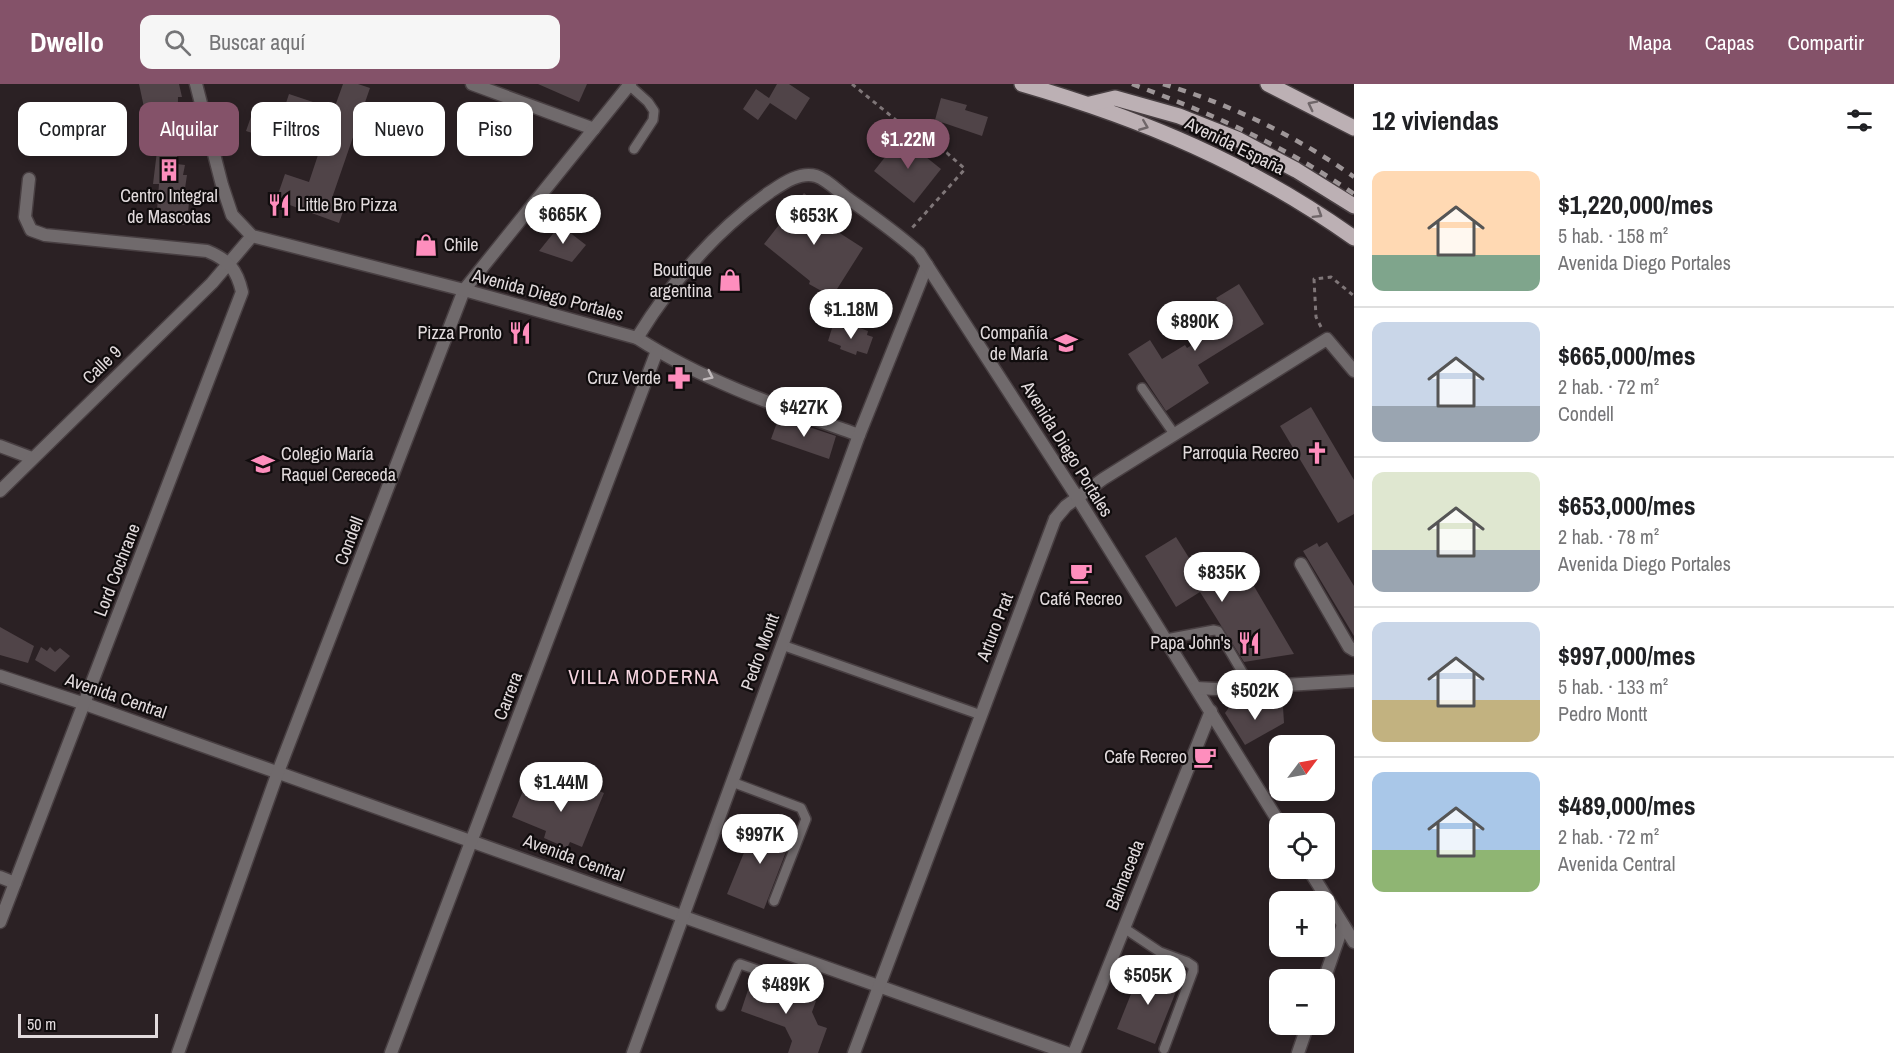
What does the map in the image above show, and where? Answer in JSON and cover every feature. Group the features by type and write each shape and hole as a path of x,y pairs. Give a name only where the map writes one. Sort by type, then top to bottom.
{"main road":[{"name":"Avenida España","path":"1022,84 1090,104 1200,148 1250,172 1315,211 1354,238"},
{"path":"1268,84 1354,128"},
{"name":"Avenida España","path":"1090,104 1116,98 1179,116 1237,139 1314,180 1354,206"}],"street":[{"path":"29,179 25,217 31,230 45,235 207,251 221,256 230,265 252,236 232,215 196,84"},
{"path":"472,84 594,129"},
{"name":"Condell","path":"178,1053 278,772 464,290 630,85"},
{"name":"Avenida Diego Portales","path":"252,236 464,290 637,338 670,288 706,247 745,210 781,184 804,175 816,176 825,181 919,253 1077,497 1273,813"},
{"name":"Calle 9","path":"0,491 230,265"},
{"name":"Lord Cochrane","path":"0,922 242,292 238,277 230,265"},
{"name":"Pedro Montt","path":"633,1053 859,435 927,265"},
{"path":"637,338 657,351 752,397 859,435"},
{"path":"1327,339 1354,371"},
{"name":"Arturo Prat","path":"854,1053 1055,519 1066,506 1103,478 1327,339"},
{"name":"Carrera","path":"391,1053 657,351"},
{"path":"0,446 32,458"},
{"path":"1301,564 1349,647 1354,650"},
{"name":"Avenida Central","path":"0,676 278,772 1067,1053"},
{"path":"1196,688 1354,681"},
{"name":"Balmaceda","path":"1074,1053 1211,711"},
{"path":"0,877 15,883"},
{"path":"1315,879 1354,942"},
{"path":"1328,969 1343,925"},
{"path":"1298,1053 1304,1035"}],"lane":[{"path":"630,85 654,111 653,120 634,149"},
{"path":"1142,388 1174,435"},
{"path":"1166,639 1218,631 1251,687"},
{"path":"782,645 981,715"},
{"path":"732,782 801,808 804,813 806,819 774,901"},
{"path":"1124,928 1160,952 1193,966 1164,1049"},
{"path":"722,1006 740,964 790,981 799,972 806,959"}],"path":[{"path":"852,84 907,129 947,153 965,169 903,239"},
{"path":"1327,339 1316,317 1314,279 1330,278 1354,296"}],"shaded area":[{"path":"867,296 886,304 881,316 862,308"}],"building":[{"path":"139,84 179,84 182,97 178,97 178,102 143,102"},
{"path":"343,84 358,84 370,88 365,102 353,102 353,137 332,198 346,203 339,223 276,200 285,174 309,182 318,156 341,156 341,102 337,102"},
{"path":"538,84 587,84 579,102"},
{"path":"777,84 789,84 810,98 796,120 770,103 758,120 743,109 756,89 769,98"},
{"path":"289,94 313,102 286,102"},
{"path":"941,98 967,105 965,110 988,117 982,136 935,120"},
{"path":"251,117 251,133 246,131"},
{"path":"901,137 941,169 914,203 874,171"},
{"path":"156,156 177,156 177,164 185,165 183,175 187,175 183,202 189,202 187,225 156,223 159,184 153,184"},
{"path":"804,193 831,215 824,223 863,248 832,297 809,284 810,281 764,244"},
{"path":"560,225 586,245 572,262 539,251"},
{"path":"1239,284 1264,324 1198,365 1209,383 1166,411 1128,354 1150,340 1162,359 1185,345 1187,348 1230,321 1216,298"},
{"path":"833,325 850,331 854,326 868,331 867,335 873,337 867,354 857,351 856,355 828,341"},
{"name":"Parroquia Recreo","path":"1311,407 1354,480 1354,514 1338,523 1280,426"},
{"path":"779,417 836,436 829,459 771,439"},
{"path":"1176,537 1191,561 1195,559 1200,568 1206,565 1222,591 1248,576 1294,654 1244,662 1200,592 1176,607 1145,556"},
{"path":"1327,542 1354,586 1354,636 1303,551 1317,543 1319,547"},
{"path":"0,627 34,646 28,663 0,655"},
{"path":"41,647 47,651 50,647 55,652 60,648 70,656 55,672 35,660"},
{"path":"1230,706 1283,707 1284,723 1245,745 1225,713"},
{"path":"563,781 583,789 584,784 604,793 582,847 570,842 567,848 544,838 546,831 512,817 525,786 556,799"},
{"path":"757,821 792,836 764,909 727,894"},
{"path":"1141,969 1179,984 1155,1044 1117,1029"},
{"path":"752,978 816,1001 812,1012 818,1025 827,1028 818,1053 788,1053 792,1041 785,1027 741,1011"}],"railway":[{"path":"1132,84 1247,132 1301,160 1354,194"},
{"path":"1163,84 1213,101 1262,123 1309,148 1354,177"}],"place":[{"name":"Centro Integral de Mascotas","path":"169,170"},
{"name":"Little Bro Pizza","path":"279,205"},
{"name":"Chile","path":"426,245"},
{"name":"Boutique argentina","path":"730,280"},
{"name":"Pizza Pronto","path":"520,333"},
{"name":"Compañía de María","path":"1066,343"},
{"name":"Cruz Verde","path":"679,378"},
{"name":"Parroquia Recreo","path":"1317,453"},
{"name":"Colegio María Raquel Cereceda","path":"263,464"},
{"name":"Café Recreo","path":"1081,573"},
{"name":"Papa John's","path":"1249,643"},
{"name":"Cafe Recreo","path":"1205,757"}],"district":[{"name":"VILLA MODERNA","path":"644,677"}]}
